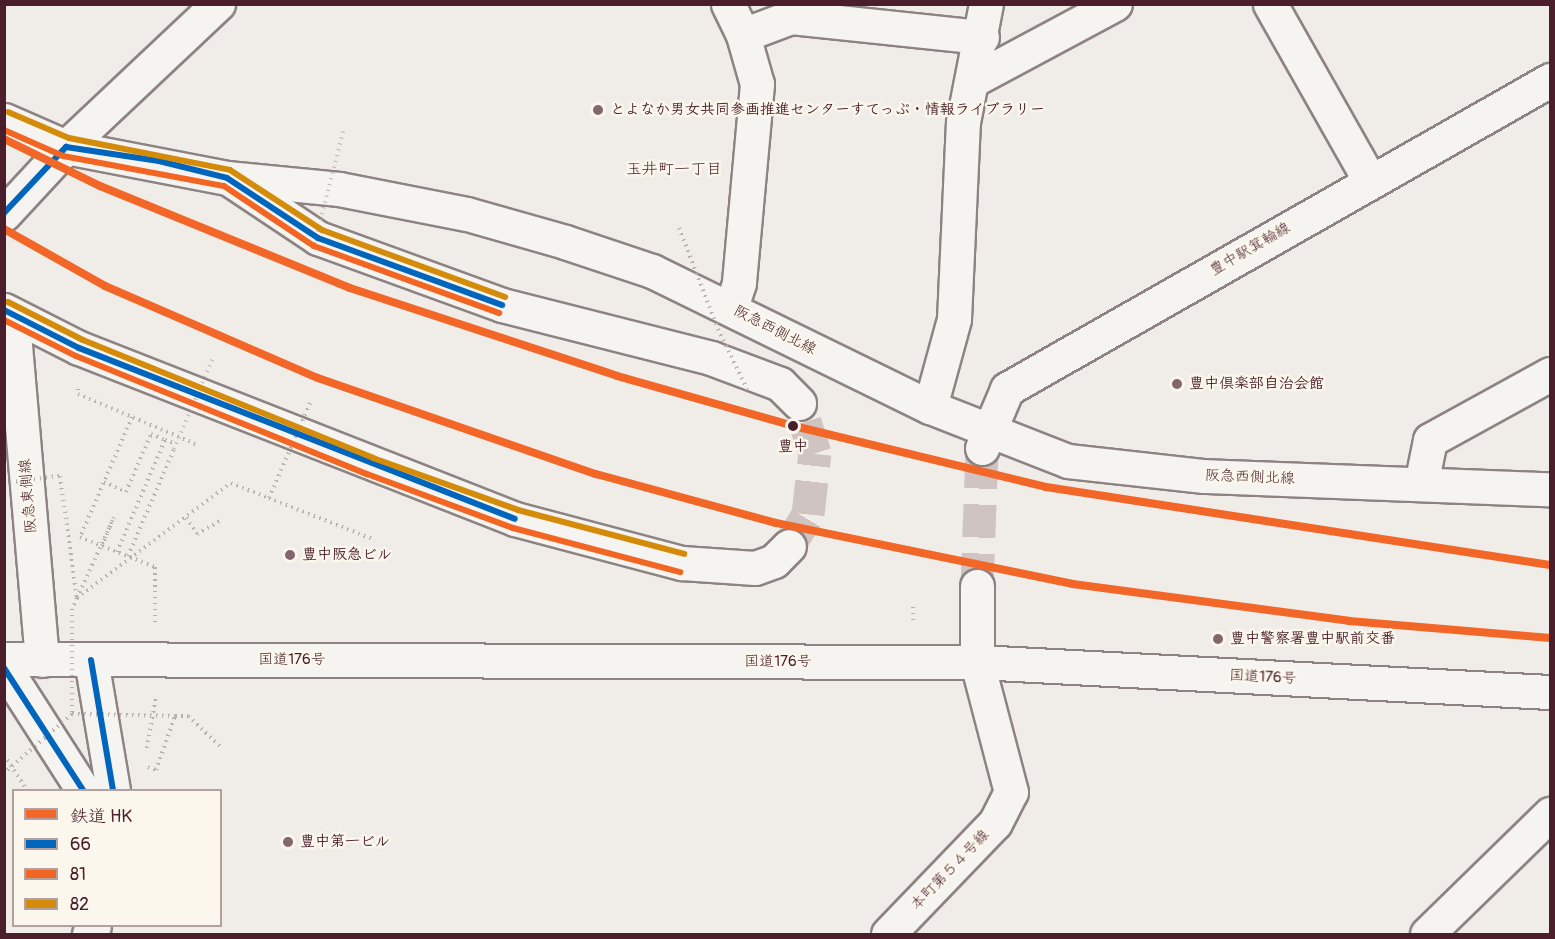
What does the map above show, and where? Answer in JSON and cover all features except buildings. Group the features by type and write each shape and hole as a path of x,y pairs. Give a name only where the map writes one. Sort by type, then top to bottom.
{"main road":[{"path":"4,214 66,147 218,4"},
{"path":"728,4 743,35 757,84 739,283 731,308"},
{"path":"930,407 954,319 963,122 982,37 986,4"},
{"path":"973,80 1115,4"},
{"path":"1270,4 1370,181"},
{"path":"743,35 791,17 982,37"},
{"name":"豊中駅箕輪線","path":"986,439 1007,389 1551,80"},
{"name":"阪急西側北線","path":"4,120 66,147 227,178 339,189 467,214 652,271 930,407 986,439 1068,461 1204,476 1551,489"},
{"path":"227,178 318,238 502,305 711,358 780,384 799,403"},
{"path":"4,310 89,352 515,519 682,563 755,568 774,561 789,546"},
{"name":"阪急東側線","path":"4,336 15,345 42,660"},
{"path":"1421,484 1430,440 1551,374"},
{"path":"977,586 977,662"},
{"name":"国道176号","path":"4,659 977,662 1551,692"},
{"path":"91,660 92,687 113,789"},
{"name":"本町第５４号線","path":"888,934 995,823 1011,792 977,662"},
{"path":"4,667 82,789"},
{"path":"1427,934 1550,815"}],"path":[{"path":"313,249 343,132"},
{"path":"679,228 718,329 747,389"},
{"path":"128,556 213,358"},
{"path":"78,384 78,394 198,445"},
{"path":"269,498 311,401"},
{"path":"132,417 80,537 155,567 155,627"},
{"path":"104,482 126,492 151,434 164,443 175,446"},
{"path":"117,552 164,443"},
{"path":"4,483 60,476 77,598"},
{"path":"77,598 231,483 375,540"},
{"path":"72,714 72,609 114,517 102,546"},
{"path":"186,518 197,534 221,520"},
{"path":"913,607 913,633"},
{"path":"145,754 153,728 156,696"},
{"path":"4,773 72,714 188,716 220,746"},
{"path":"142,765 156,770 175,716"},
{"path":"4,755 26,789"}],"tunnel":[{"path":"789,546 808,514 815,453 799,403"},
{"path":"977,586 982,448"}],"rail line":[{"name":"HK","path":"4,139 100,186 350,288 617,376 794,426 1046,487 1550,565"},
{"name":"HK","path":"4,229 105,286 318,378 596,474 776,523 1073,584 1349,621 1550,638"}],"transit line":[{"name":"82","path":"8,112 69,138 230,170 322,230 505,297"},
{"name":"81","path":"4,130 63,156 224,186 314,246 499,313"},
{"name":"66","path":"4,213 66,147 159,161 227,178 318,238 502,305"},
{"name":"82","path":"8,302 83,340 373,458 518,510 684,554"},
{"name":"66","path":"4,310 79,348 515,519"},
{"name":"81","path":"4,320 76,356 367,474 513,528 680,572"},
{"name":"66","path":"91,660 113,789"},
{"name":"66","path":"4,668 82,789"}],"place":[{"name":"とよなか男女共同参画推進センターすてっぷ・情報ライブラリー","path":"598,110"},
{"name":"豊中倶楽部自治会館","path":"1177,384"},
{"name":"豊中","path":"793,426"},
{"name":"豊中阪急ビル","path":"290,555"},
{"name":"豊中警察署豊中駅前交番","path":"1218,639"},
{"name":"豊中第一ビル","path":"288,842"}],"district":[{"name":"玉井町一丁目","path":"674,169"}]}
